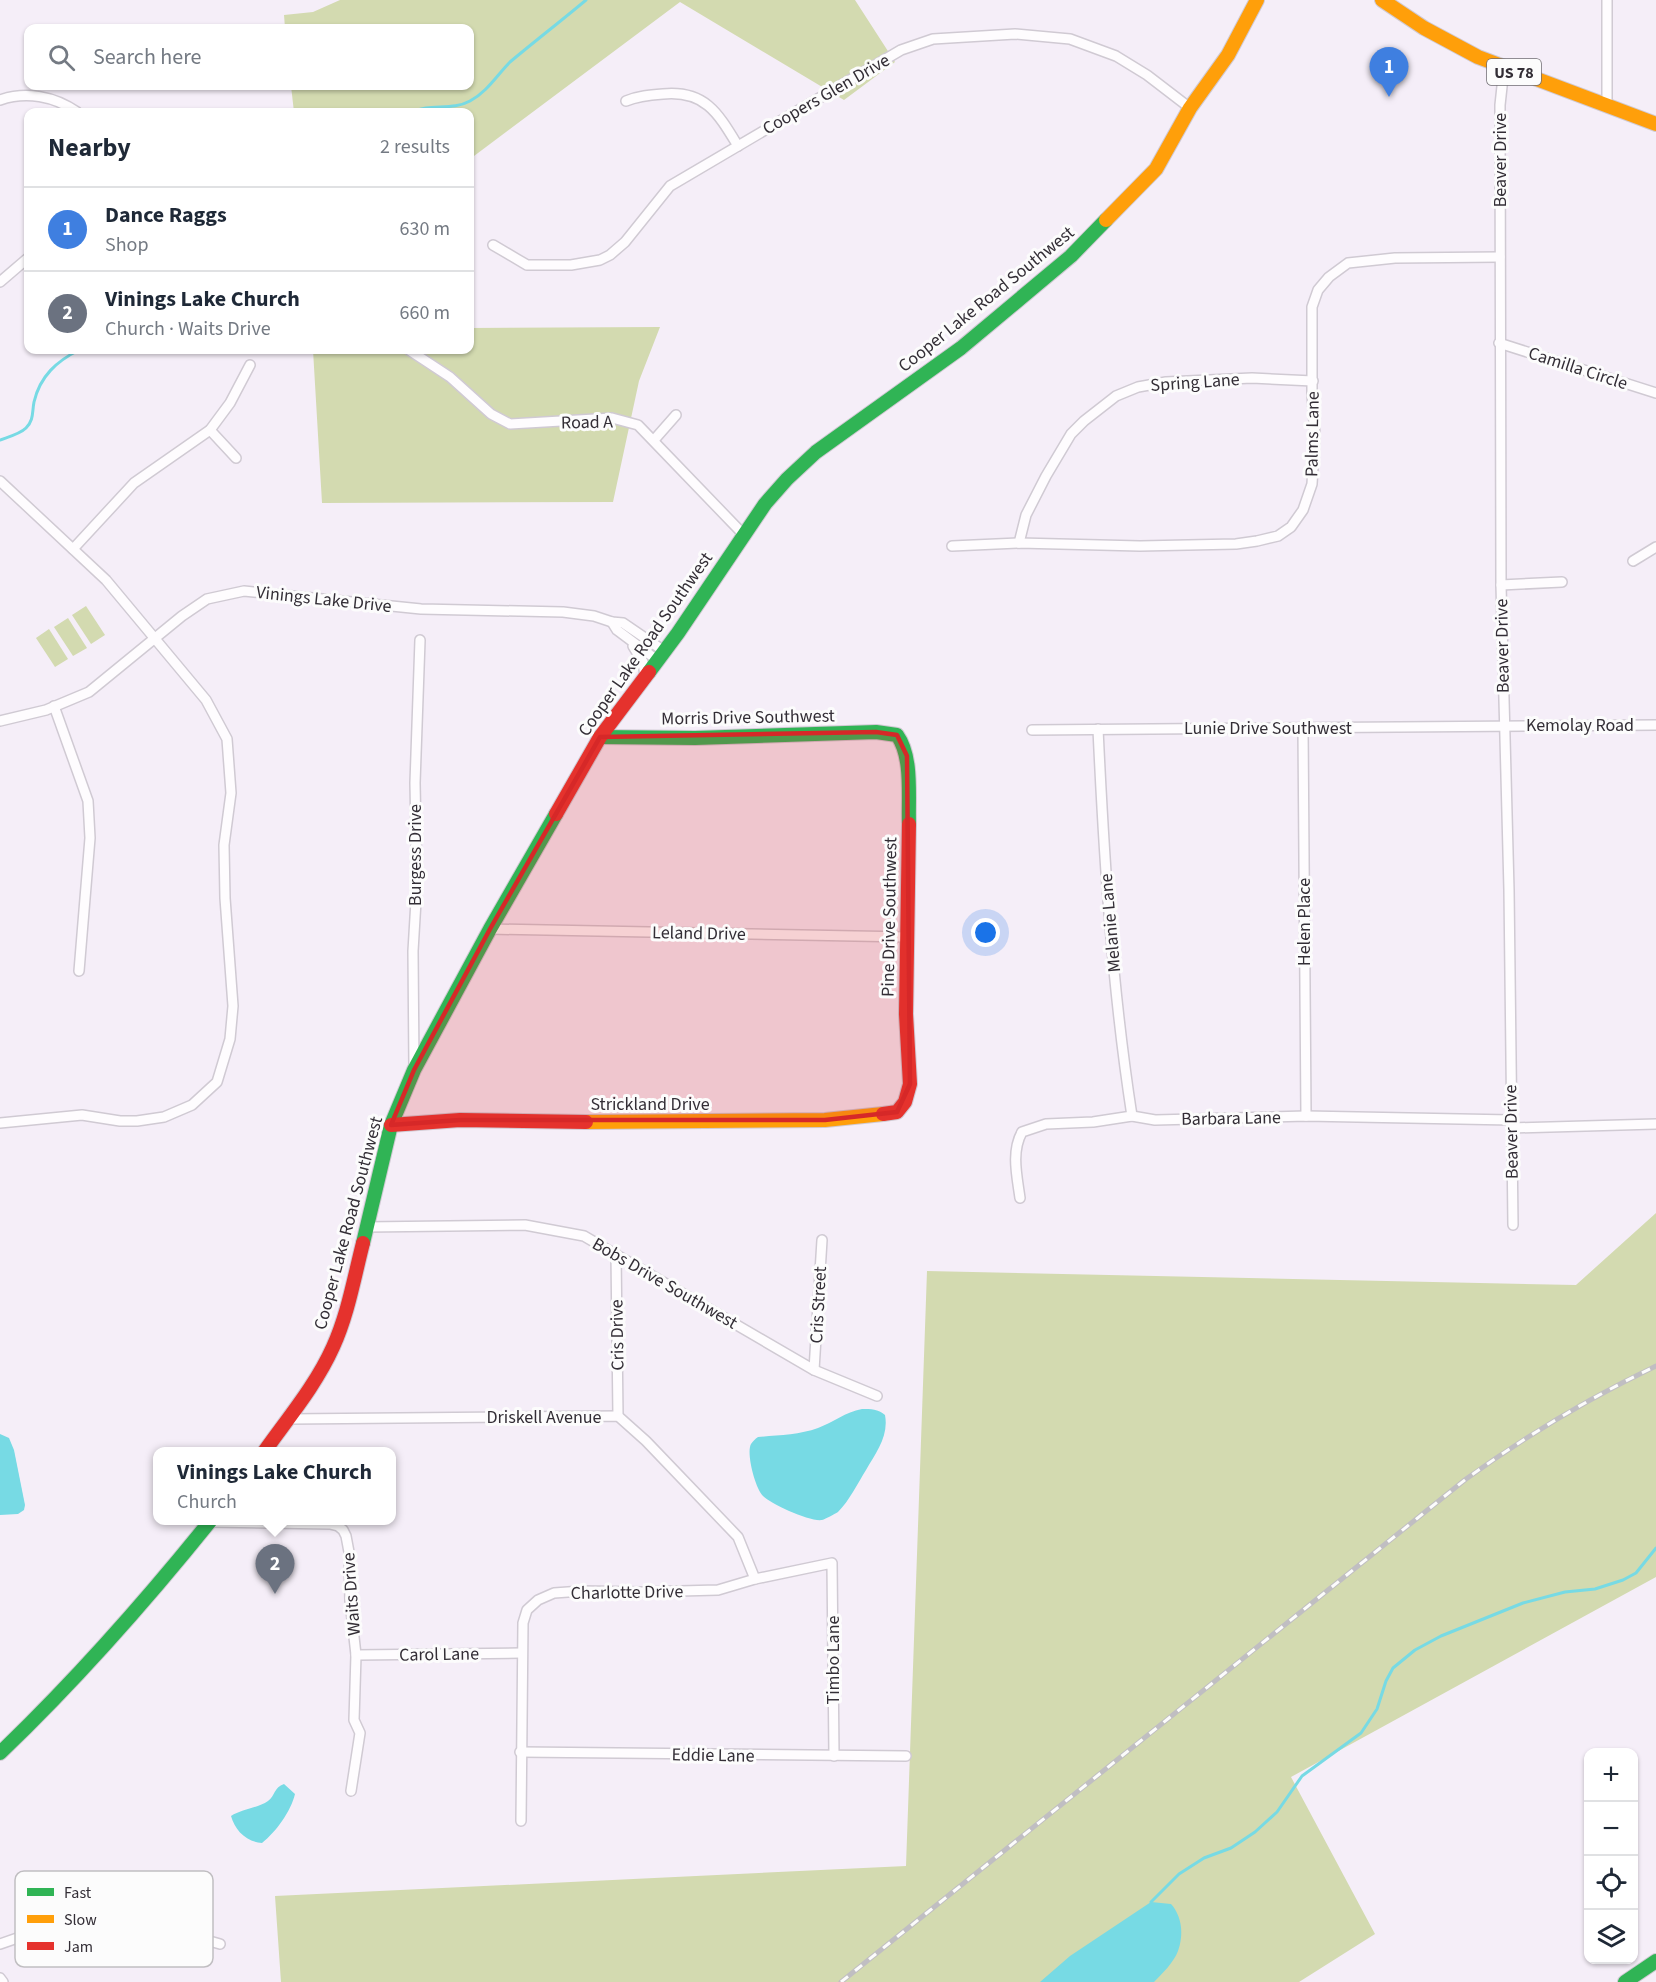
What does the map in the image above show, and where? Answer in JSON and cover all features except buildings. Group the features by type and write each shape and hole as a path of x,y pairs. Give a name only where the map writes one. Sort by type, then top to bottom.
{"street":[{"name":"Cooper Lake Road Southwest","path":"268,1447 290,1419 333,1347 347,1308 391,1125 414,1070 490,929 600,737 661,656 765,504 816,452 961,348 1071,256 1156,169 1190,108 1228,55 1257,0"},
{"name":"US 78","path":"1382,0 1439,37 1504,68 1656,124"},
{"path":"1607,0 1607,106"},
{"name":"Coopers Glen Drive","path":"493,245 527,265 571,266 600,260 625,242 670,186 901,50 933,39 1015,34 1070,39 1116,56 1147,75 1190,108"},
{"name":"Beaver Drive","path":"1504,68 1500,105 1499,343 1501,585 1513,1225"},
{"path":"626,101 639,96 676,93 693,96 708,104 716,112 738,146"},
{"path":"0,100 14,95 37,96 70,108"},
{"name":"Palms Lane","path":"952,546 1019,543 1140,546 1236,544 1257,542 1278,536 1291,527 1303,510 1312,484 1315,435 1312,394 1312,307 1318,290 1329,277 1348,263 1395,258 1500,257"},
{"path":"0,282 24,261"},
{"name":"Camilla Circle","path":"1499,343 1656,393"},
{"name":"Road A","path":"415,354 450,377 491,414 510,424 612,418 638,425 744,535"},
{"path":"73,549 134,483 210,430 230,404 250,365"},
{"name":"Spring Lane","path":"1019,543 1026,515 1071,434 1083,421 1116,396 1138,387 1166,382 1252,378 1313,381"},
{"path":"654,440 676,415"},
{"path":"210,430 236,458"},
{"path":"0,481 106,580 206,700 227,739 231,793 224,845 225,898 233,1006 230,1039 217,1082 192,1105 164,1117 137,1121 120,1121 82,1115 0,1123"},
{"path":"1633,561 1656,547"},
{"path":"1501,585 1562,582"},
{"name":"Vinings Lake Drive","path":"0,721 54,706 88,692 182,616 207,600 244,591 421,609 563,612 594,616 623,623 661,656"},
{"path":"612,622 617,630 629,639 661,656"},
{"path":"629,639 643,662 645,676"},
{"name":"Burgess Drive","path":"414,1070 413,951 417,884 415,783 420,640"},
{"path":"54,706 88,801 90,819 79,971"},
{"name":"Kemolay Road","path":"1504,726 1656,725"},
{"name":"Lunie Drive Southwest","path":"1032,730 1504,726"},
{"name":"Helen Place","path":"1303,728 1306,1116"},
{"name":"Melanie Lane","path":"1098,729 1109,925 1120,1033 1132,1116"},
{"name":"Morris Drive Southwest","path":"600,737 695,738 876,732 897,735"},
{"name":"Pine Drive Southwest","path":"897,735 908,756 910,855 906,1014 910,1084 905,1102"},
{"name":"Leland Drive","path":"490,929 908,937"},
{"name":"Strickland Drive","path":"391,1125 460,1120 604,1122 822,1120 897,1112 905,1102"},
{"name":"Barbara Lane","path":"1020,1198 1015,1152 1017,1141 1022,1132 1046,1124 1093,1122 1132,1116 1155,1120 1306,1116 1511,1124 1656,1124"},
{"name":"Bobs Drive Southwest","path":"366,1227 525,1225 584,1236 814,1370 877,1396"},
{"name":"Cris Street","path":"814,1370 822,1240"},
{"name":"Cris Drive","path":"616,1254 618,1416"},
{"name":"Driskell Avenue","path":"290,1419 618,1416 646,1441 738,1537 755,1579"},
{"path":"0,1753 136,1614 208,1525"},
{"name":"Waits Drive","path":"333,1525 343,1530 348,1544 350,1601 356,1655 354,1720 360,1733 351,1791"},
{"name":"Charlotte Drive","path":"521,1821 523,1623 527,1610 538,1600 555,1593 582,1591 718,1590 755,1579 832,1563"},
{"name":"Timbo Lane","path":"832,1563 834,1756"},
{"name":"Carol Lane","path":"356,1655 521,1653"},
{"name":"Eddie Lane","path":"520,1752 906,1756"},
{"path":"0,1944 15,1939"},
{"path":"213,1942 220,1944"},
{"path":"1625,1982 1656,1961"},
{"path":"0,1978 3,1982"}],"highlighted area":[{"path":"876,732 897,735 907,756 910,1084 897,1112 825,1120 460,1120 391,1125 414,1070 490,929 600,737"}],"green space":[{"path":"340,0 855,0 895,62 844,100 680,2 474,156 474,108 294,108 291,90 474,90 474,24 285,24 284,15 313,12"},
{"path":"660,327 639,381 613,502 322,503 313,354 474,354 474,328"},
{"path":"86,606 105,635 91,644 72,615"},
{"path":"68,618 87,648 73,656 54,627"},
{"path":"49,629 68,659 55,667 36,638"},
{"path":"1656,1213 1656,1577 1291,1777 1375,1934 1299,1982 281,1982 275,1896 906,1866 927,1271 1576,1285"}],"water":[{"path":"862,1409 877,1410 885,1415 885,1430 874,1457 850,1497 838,1512 822,1520 816,1520 791,1512 763,1496 757,1486 750,1462 750,1448 755,1439 811,1430"},
{"path":"0,1434 9,1438 14,1450 25,1505 24,1510 18,1514 0,1515"},
{"path":"284,1784 295,1794 282,1821 262,1843 246,1838 235,1826 231,1816 268,1801 278,1787"},
{"path":"1151,1902 1171,1904 1178,1914 1181,1932 1176,1955 1168,1968 1154,1982 1040,1982 1070,1956"}],"waterway":[{"path":"426,108 456,106 476,97 510,62 586,0"},
{"path":"0,440 17,434 29,425 40,384 57,364 72,354"},
{"path":"1151,1902 1179,1874 1204,1858 1231,1848 1255,1832 1277,1812 1302,1776 1361,1733 1377,1709 1393,1668 1415,1650 1441,1636 1523,1603 1565,1592 1595,1589 1623,1580 1636,1573 1656,1548"}],"railway":[{"path":"841,1982 1466,1479 1558,1418 1656,1366"}],"traffic: fast":[{"path":"649,672 765,504 787,479 816,452 961,348 1071,256 1106,220"},
{"path":"600,737 695,738 876,732 897,735 908,766 909,824"},
{"path":"363,1243 391,1125 414,1070 490,929 556,814"},
{"path":"0,1753 109,1640 207,1525"},
{"path":"1625,1982 1656,1961"}],"traffic: slow":[{"path":"1106,220 1156,169 1190,108 1228,55 1257,0"},
{"path":"1382,0 1424,28 1478,57 1656,124"},
{"path":"586,1122 825,1120 883,1114"}],"traffic: jam":[{"path":"556,814 600,737 649,672"},
{"path":"883,1114 897,1112 905,1102 910,1084 906,1014 909,824"},
{"path":"391,1125 460,1120 586,1122"},
{"path":"268,1447 310,1388 333,1347 347,1309 363,1243"}],"place":[{"name":"Dance Raggs","path":"1389,97"},
{"name":"Vinings Lake Church","path":"275,1594"}]}
